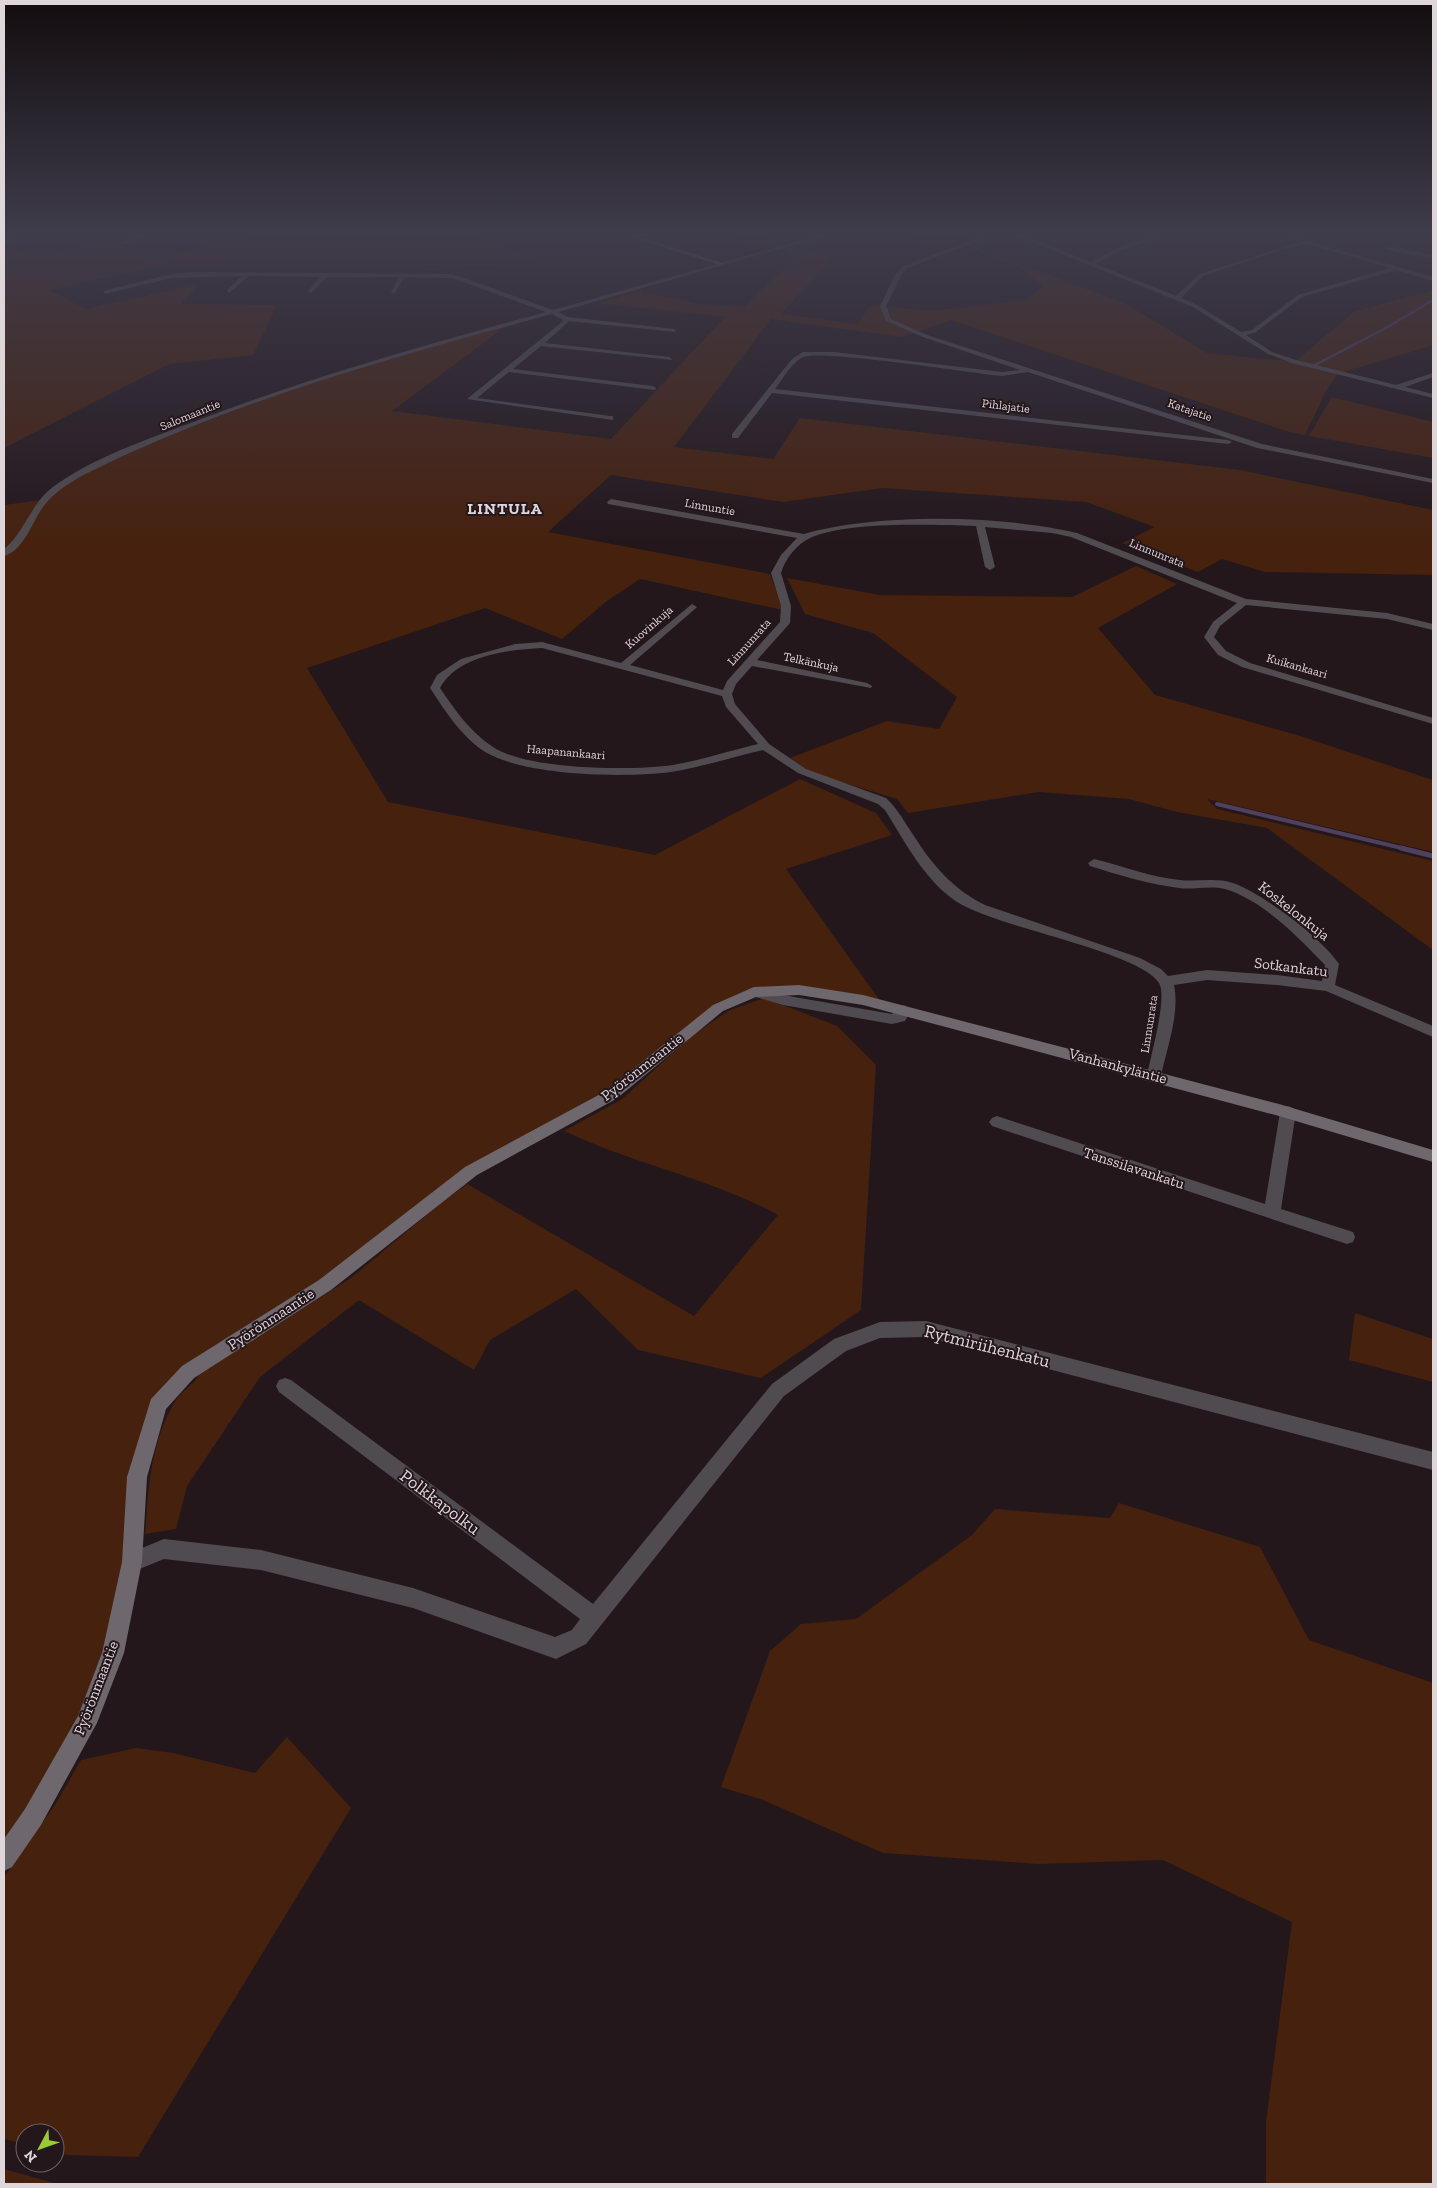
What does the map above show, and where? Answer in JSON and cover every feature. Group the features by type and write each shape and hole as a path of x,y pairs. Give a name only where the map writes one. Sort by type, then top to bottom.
{"street":[{"name":"Salomaantie","path":"4,554 12,548 42,500 83,473 152,442 319,378 452,338"},
{"path":"547,338 471,399 610,418"},
{"name":"Katajatie","path":"934,338 1236,439 1292,454 1433,481"},
{"path":"1248,338 1270,352 1302,365 1433,396"},
{"path":"540,344 670,360"},
{"path":"735,436 772,391 794,360 803,354 834,354 1002,374 1016,373 1028,369"},
{"path":"508,370 652,388"},
{"path":"1397,387 1433,375"},
{"name":"Pihlajatie","path":"772,391 1216,442 1236,439"},
{"name":"Linnuntie","path":"611,502 805,537"},
{"name":"Linnunrata","path":"1154,1076 1170,998 1167,981 1151,968 1122,956 988,913 962,900 942,882 910,840 890,808 882,802 802,771 765,746 730,704 727,694 731,682 786,623 789,610 775,577 778,567 791,547 805,537 826,531 890,524 980,525 1061,530 1244,602 1268,607 1389,616 1408,619 1433,627"},
{"path":"980,525 990,567"},
{"name":"Kuikankaari","path":"1244,602 1216,624 1209,637 1222,653 1246,665 1433,721"},
{"name":"Kuovinkuja","path":"622,666 692,607"},
{"name":"Haapanankaari","path":"727,694 542,645 522,645 477,657 451,668 438,678 435,688 461,721 491,750 511,760 535,765 637,771 672,768 765,746"},
{"name":"Telkänkuja","path":"750,662 867,686"},
{"name":"Koskelonkuja","path":"1094,863 1113,870 1180,884 1227,885 1250,896 1308,939 1332,964 1328,987"},
{"name":"Sotkankatu","path":"1167,981 1207,976 1277,980 1328,987 1433,1032"},
{"name":"Vanhankyläntie","path":"799,990 864,1000 904,1010 1288,1112 1433,1156"},
{"name":"Pyörönmaantie","path":"4,1859 33,1817 86,1723 113,1653 132,1562 137,1477 158,1404 188,1372 324,1285 471,1171 612,1095 673,1042 718,1008 754,992 799,990"},
{"path":"754,992 783,1000 892,1019 900,1017 904,1010"},
{"path":"1272,1214 1288,1112"},
{"name":"Tanssilavankatu","path":"997,1122 1272,1214 1347,1237"},
{"name":"Rytmiriihenkatu","path":"132,1562 164,1549 260,1560 413,1598 556,1648 580,1637 778,1390 840,1345 880,1330 926,1329 1433,1462"},
{"name":"Polkkapolku","path":"286,1386 595,1618"}],"shaded area":[{"path":"4,338 261,338 253,355 169,364 4,448"},
{"path":"455,338 490,338 392,411 611,439 705,338 757,338 674,447 773,459 800,418 1240,470 1433,510 1433,575 1265,572 1222,559 1198,572 1122,543 1155,527 1086,502 882,488 783,502 611,475 548,532 770,574 783,610 640,579 607,601 562,639 485,608 307,668 388,802 655,855 800,779 876,813 892,835 786,869 883,1005 799,990 754,992 718,1008 611,1095 471,1171 213,1365 351,1278 467,1184 694,1316 778,1215 726,1191 590,1143 564,1131 622,1099 694,1034 730,1010 765,998 837,1026 876,1065 861,1310 761,1378 638,1350 576,1289 490,1340 474,1370 359,1300 260,1377 187,1486 176,1529 145,1534 152,1465 161,1432 176,1400 199,1375 158,1405 113,1653 33,1817 4,1859 4,505 42,500 83,473 152,442 319,378"},
{"path":"1006,338 1182,338 1207,353 1294,362 1323,338 1433,338 1433,345 1337,374 1327,389 1305,435 1289,432"},
{"path":"1332,397 1433,422 1433,458 1309,436"},
{"path":"1136,566 1177,584 1098,628 1155,695 1297,735 1433,780 1433,852 1207,799 1217,809 1433,861 1433,950 1267,828 1177,812 1129,799 1039,792 908,813 897,799 812,773 790,758 887,721 939,729 957,697 873,633 805,614 787,578 880,595 1072,597"},
{"path":"1355,1313 1433,1339 1433,1382 1349,1360"},
{"path":"1119,1503 1260,1547 1309,1640 1433,1683 1433,2184 1266,2184 1266,2122 1292,1922 1163,1860 1038,1864 883,1853 763,1800 721,1787 770,1651 801,1624 856,1619 972,1535 995,1509 1110,1518"},
{"path":"287,1737 351,1808 138,2157 65,2154 65,2123 15,2123 15,2142 4,2139 4,1877 55,1805 81,1760 136,1748 173,1753 255,1773"},
{"path":"4,2169 54,2183 90,2184 4,2184"}],"waterway":[{"path":"1313,366 1367,338"},
{"path":"1217,804 1406,849"},
{"path":"1401,848 1433,856"}],"district":[{"name":"LINTULA","path":"505,508"}]}
